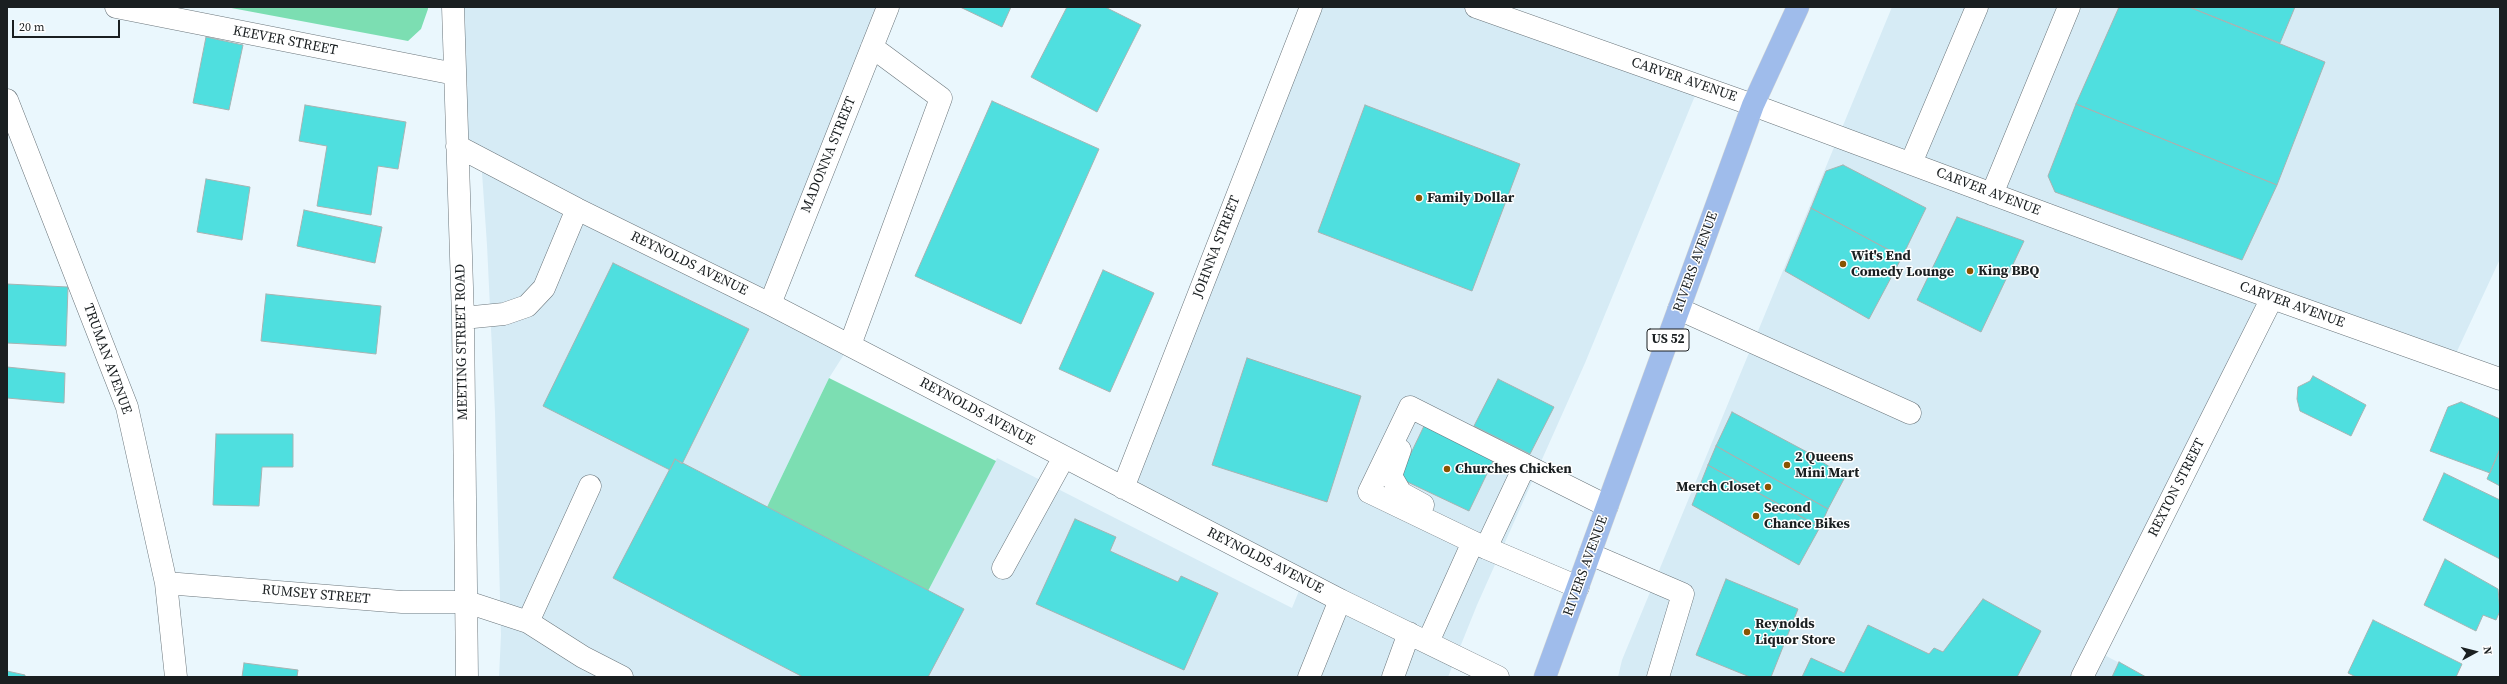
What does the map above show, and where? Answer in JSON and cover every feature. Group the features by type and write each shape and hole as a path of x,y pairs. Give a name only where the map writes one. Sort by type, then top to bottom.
{"main road":[{"name":"RIVERS AVENUE","path":"1545,677 1753,105 1798,7"}],"street":[{"name":"KEEVER STREET","path":"116,7 455,74"},
{"name":"MEETING STREET ROAD","path":"453,7 463,318 468,677"},
{"name":"MADONNA STREET","path":"770,304 888,7"},
{"name":"JOHNNA STREET","path":"1123,488 1311,7"},
{"name":"CARVER AVENUE","path":"1476,7 1753,105 2272,298 2500,379"},
{"path":"1911,163 1977,7"},
{"path":"1992,194 2069,7"},
{"path":"850,345 941,98 872,47"},
{"name":"TRUMAN AVENUE","path":"7,100 127,407 166,583 176,677"},
{"name":"REYNOLDS AVENUE","path":"457,146 577,209 850,345 1340,600 1498,677"},
{"path":"463,318 504,314 527,306 544,288 577,209"},
{"name":"REXTON STREET","path":"2082,677 2272,298"},
{"path":"1679,309 1910,413"},
{"path":"1578,588 1474,542 1369,492 1410,407 1607,506"},
{"path":"1003,568 1064,457"},
{"path":"1393,677 1474,542 1525,465"},
{"path":"528,622 590,486"},
{"path":"1590,554 1683,594 1658,677"},
{"name":"RUMSEY STREET","path":"166,583 402,602 467,602 528,622 583,657 622,677"},
{"path":"1309,677 1340,600"}],"shaded area":[{"path":"453,7 888,7 770,304 850,345 829,378 767,507 928,591 997,458 1292,608 1303,581 1123,488 1311,7 1476,7 1699,86 1585,363 1477,605 1448,677 499,677 501,635 495,412 487,245 481,158 457,146"},
{"path":"1892,7 2500,7 2500,259 2452,362 2272,299 2095,650 2146,677 1618,677 1622,660"}],"green space":[{"path":"226,7 428,7 428,9 421,29 408,41"},
{"path":"829,378 996,461 928,591 767,507"}],"building":[{"path":"960,7 1011,7 1002,27"},
{"path":"1067,7 1105,7 1141,25 1097,112 1031,77"},
{"path":"2119,7 2189,7 2325,62 2277,185 2076,104"},
{"path":"2189,7 2295,7 2280,43"},
{"path":"206,37 243,45 229,110 193,103"},
{"path":"992,101 1099,149 1021,324 915,276"},
{"path":"2076,104 2277,185 2242,260 2055,192 2048,176"},
{"path":"305,105 406,122 398,169 378,166 371,215 317,206 327,146 299,141"},
{"name":"Family Dollar","path":"1365,105 1520,164 1472,291 1318,232"},
{"path":"1843,165 1926,208 1902,257 1811,208 1826,171"},
{"path":"206,179 250,187 242,240 197,232"},
{"name":"Wit's End Comedy Lounge","path":"1811,208 1902,257 1869,319 1785,271"},
{"path":"304,210 382,227 375,263 297,246"},
{"name":"King BBQ","path":"1957,217 2024,241 1981,332 1917,300"},
{"path":"613,263 749,329 682,464 675,459 670,470 543,406"},
{"path":"1103,270 1154,293 1110,392 1059,369"},
{"path":"7,284 68,287 66,346 7,343"},
{"path":"266,294 381,306 376,354 261,341"},
{"path":"1247,358 1361,396 1327,502 1212,465"},
{"path":"7,367 65,373 64,403 7,398"},
{"path":"2313,376 2366,405 2351,436 2300,411 2297,399 2298,387 2310,381"},
{"path":"1498,379 1554,407 1530,454 1474,426"},
{"path":"2461,402 2500,419 2500,449 2490,473 2430,451 2448,407"},
{"name":"2 Queens Mini Mart","path":"1732,412 1807,452 1845,477 1828,509 1716,446"},
{"name":"Churches Chicken","path":"1424,426 1494,459 1469,511 1399,478"},
{"path":"216,434 293,434 293,467 262,467 259,506 213,505"},
{"name":"Merch Closet","path":"1716,446 1828,509 1820,527 1708,465"},
{"path":"2500,449 2500,486 2487,479"},
{"path":"675,459 964,609 928,677 803,677 613,578"},
{"name":"Second Chance Bikes","path":"1708,465 1820,527 1799,565 1692,505"},
{"path":"2444,473 2500,500 2500,559 2423,520"},
{"path":"1075,519 1116,537 1110,551 1178,582 1181,576 1218,593 1184,670 1036,604"},
{"path":"2445,559 2498,589 2500,611 2496,620 2483,615 2476,631 2424,605"},
{"name":"Reynolds Liquor Store","path":"1726,579 1798,609 1771,677 1750,677 1696,655"},
{"path":"1983,599 2041,631 2017,677 1802,677 1811,658 1844,673 1868,625 1929,654 1934,648 1943,652"},
{"path":"2373,620 2462,664 2456,677 2356,677 2348,673"},
{"path":"2119,662 2146,677 2112,677"},
{"path":"244,663 298,670 297,677 242,677"},
{"path":"7,671 25,675 25,677 7,677"}],"place":[{"name":"Family Dollar","path":"1419,198"},
{"name":"Wit's End Comedy Lounge","path":"1843,264"},
{"name":"King BBQ","path":"1970,271"},
{"name":"2 Queens Mini Mart","path":"1787,465"},
{"name":"Churches Chicken","path":"1447,469"},
{"name":"Merch Closet","path":"1768,487"},
{"name":"Second Chance Bikes","path":"1756,516"},
{"name":"Reynolds Liquor Store","path":"1747,632"}]}
